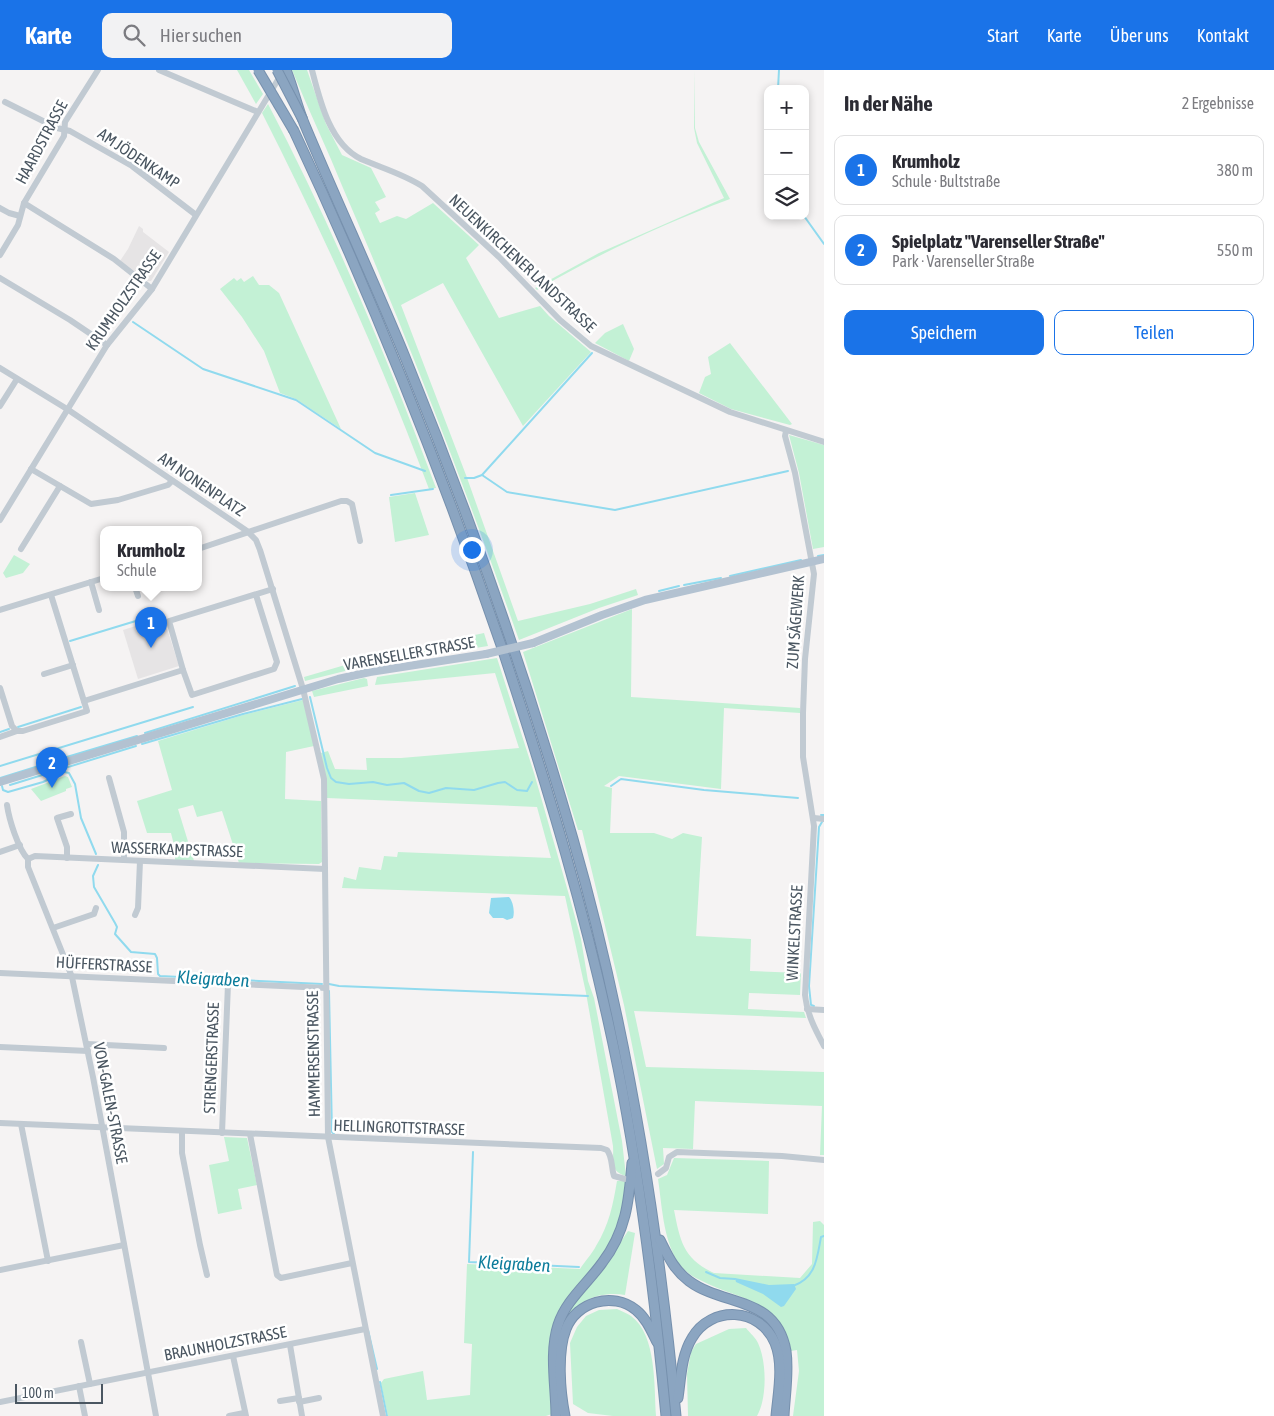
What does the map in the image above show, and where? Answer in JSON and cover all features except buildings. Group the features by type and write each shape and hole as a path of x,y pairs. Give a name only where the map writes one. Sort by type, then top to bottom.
{"highway":[{"path":"258,70 294,131"},
{"path":"264,70 329,206 397,363 478,580 528,726 563,842 597,974 633,1150 646,1231 666,1416"},
{"path":"277,70 303,120"},
{"path":"285,70 303,120 406,360 488,577 538,723 573,841 615,1008 636,1106 656,1231 676,1413"},
{"path":"556,1416 554,1348 558,1324 569,1302 602,1264 613,1248 620,1232 626,1217 630,1195 633,1150"},
{"path":"656,1231 672,1264 683,1276 706,1290 758,1309 767,1315 778,1328 787,1363 784,1416"},
{"path":"565,1416 561,1342 566,1326 579,1310 596,1302 606,1300 625,1303 643,1317 660,1349"},
{"path":"676,1413 684,1357 691,1339 702,1325 709,1320 724,1314 733,1314 751,1318 759,1323 766,1329 774,1343 777,1351 779,1371 776,1416"}],"main road":[{"name":"VARENSELLER STRASSE","path":"0,782 338,679 370,672 486,654 533,643 645,600 824,559"}],"street":[{"name":"HAARDSTRASSE","path":"0,255 18,225 24,203 64,136 65,122 98,70"},
{"path":"159,70 258,112"},
{"name":"KRUMHOLZSTRASSE","path":"0,520 107,345 152,289 285,70"},
{"name":"NEUENKIRCHENER LANDSTRASSE","path":"312,70 323,106 342,145 360,158 410,178 422,186 499,257 560,320 591,346 730,412 824,442"},
{"name":"AM JÖDENKAMP","path":"5,102 57,128 70,131 132,166 196,215"},
{"path":"24,203 114,259 152,289"},
{"path":"0,208 20,216"},
{"path":"0,278 70,320 107,345"},
{"name":"AM NONENPLATZ","path":"0,368 67,409 248,531 256,540 304,689"},
{"path":"0,406 17,379"},
{"name":"ZUM SÄGEWERK","path":"786,431 785,436 795,473 814,574 805,659 803,757 814,818"},
{"path":"31,469 86,502 97,504 118,500 168,485 172,480"},
{"path":"21,549 60,486"},
{"path":"202,548 341,501 352,504 360,541"},
{"path":"0,610 100,579"},
{"path":"90,582 99,610"},
{"path":"256,594 277,662 274,669 192,695 169,621 256,594 273,589"},
{"path":"136,591 138,596"},
{"path":"0,737 87,711 51,595"},
{"path":"44,674 73,665"},
{"path":"84,701 183,670"},
{"path":"0,688 12,726 17,731"},
{"name":"HAMMERSENSTRASSE","path":"304,689 324,779 328,1137 383,1416"},
{"path":"108,778 124,832 124,860"},
{"name":"VON-GALEN-STRASSE","path":"7,805 8,814 20,845 28,859 28,867 48,920 54,928 72,977 88,1048 156,1416"},
{"path":"67,858 67,847 57,818 71,814"},
{"path":"814,818 824,819"},
{"name":"WINKELSTRASSE","path":"814,818 805,995 812,1026 824,1046"},
{"path":"0,852 20,845"},
{"name":"WASSERKAMPSTRASSE","path":"28,859 35,856 325,869"},
{"path":"135,916 138,908 140,861"},
{"path":"54,928 94,914 96,908"},
{"name":"HÜFFERSTRASSE","path":"0,973 326,988"},
{"name":"STRENGERSTRASSE","path":"222,1133 228,984"},
{"path":"807,1009 824,1010"},
{"path":"0,1047 164,1048"},
{"name":"HELLINGROTTSTRASSE","path":"0,1124 601,1148 608,1150 610,1153 614,1176 625,1179"},
{"path":"21,1124 48,1261"},
{"path":"182,1131 182,1153 207,1275"},
{"path":"250,1134 277,1275 281,1278 352,1263"},
{"path":"658,1174 666,1168 669,1157 677,1152 782,1156 824,1160"},
{"path":"0,1270 124,1245"},
{"name":"BRAUNHOLZSTRASSE","path":"0,1402 365,1329"},
{"path":"81,1342 90,1384"},
{"path":"290,1344 302,1416"},
{"path":"230,1416 245,1414 233,1356"},
{"path":"79,1386 85,1416"},
{"path":"280,1401 319,1398"}],"shaded area":[{"path":"139,226 143,229 143,232 169,252 151,281 146,281 120,261"},
{"path":"161,618 164,619 179,666 138,679 123,630"}],"green space":[{"path":"237,70 249,70 263,94 256,104"},
{"path":"292,70 307,70 326,124 342,155 371,168 386,197 375,202 380,210 375,213 380,223 397,216 406,219 433,203 479,245 466,258 499,318 540,306 591,352 523,426 443,283 401,305 466,475 518,621 590,604 636,589 638,595 599,608 519,640 413,356 331,158"},
{"path":"695,70 695,128 699,142 730,199 631,240 537,290 535,288 599,253 724,198 697,143 694,128"},
{"path":"268,104 315,198 358,293 436,488 429,489 351,298 308,205 262,113"},
{"path":"253,276 259,285 269,285 279,293 341,429 296,399 280,393 264,351 242,317 220,289 234,278 237,281 241,278 244,282"},
{"path":"623,324 634,349 629,361 595,343 605,333"},
{"path":"730,343 792,424 731,409 699,393 705,377 711,374 708,357"},
{"path":"789,435 824,445 824,547 813,549 799,473"},
{"path":"415,493 429,535 395,542 389,497"},
{"path":"14,555 30,564 23,573 6,578 3,573"},
{"path":"632,609 631,697 800,708 800,713 724,708 721,789 619,776 604,786 612,788 610,833 654,833 672,839 683,833 702,837 696,936 751,939 750,971 801,973 800,995 749,993 748,1009 804,1012 806,1018 634,1011 646,1067 824,1072 824,1155 820,1155 822,1106 695,1101 693,1149 663,1148 664,1164 657,1169 624,1005 582,830 578,830 523,652"},
{"path":"484,633 488,646 369,665 305,681 304,677 369,658"},
{"path":"497,658 534,773 581,939 622,1141 626,1176 617,1171 614,1165 613,1146 586,993 565,896 342,888 344,877 356,880 359,867 381,870 384,856 397,857 398,852 551,858 537,807 327,798 321,753 328,751 335,769 367,770 366,758 401,758 519,748 495,673 375,685 377,677"},
{"path":"364,678 367,679 368,686 314,697 312,691"},
{"path":"303,700 314,746 286,752 285,799 321,801 322,862 319,864 239,863 222,811 197,817 193,805 178,809 194,861 175,860 175,849 171,833 147,833 137,801 172,790 158,741 243,715"},
{"path":"65,776 68,777 72,787 41,801 31,789"},
{"path":"224,1137 247,1138 257,1185 238,1189 242,1209 218,1214 209,1165 229,1161"},
{"path":"674,1158 769,1161 768,1214 674,1210 678,1231 689,1255 704,1268 714,1273 800,1278 812,1264 813,1222 820,1221 824,1225 824,1416 793,1416 799,1371 797,1350 791,1351 785,1334 777,1320 756,1304 693,1276 677,1261 666,1232 658,1179 667,1175"},
{"path":"617,1181 626,1181 622,1216 609,1246 599,1262 562,1307 552,1414 546,1416 388,1416 381,1383 384,1379 423,1371 427,1400 470,1395 472,1344 464,1343 467,1264 580,1269 594,1249 607,1223"},
{"path":"628,1231 635,1233 625,1295 608,1294 591,1298 577,1307 566,1320 563,1319 571,1304 604,1267"},
{"path":"617,1309 631,1316 646,1336 653,1362 656,1416 613,1416 588,1413 573,1404 570,1343 577,1327 586,1316 599,1310"},
{"path":"746,1328 757,1341 763,1360 765,1380 763,1400 757,1416 688,1416 687,1374 691,1352 696,1344 729,1329"}],"water":[{"path":"509,897 512,901 513,918 507,920 493,918 489,913 491,898"},
{"path":"735,1278 769,1285 794,1284 796,1289 784,1306 781,1307 763,1294 736,1282"}],"waterway":[{"path":"778,85 779,70"},
{"path":"807,220 824,244"},
{"path":"133,322 203,369 296,400 375,453 425,471"},
{"path":"465,478 474,478 482,475 592,353"},
{"path":"482,475 507,492 615,510 788,471"},
{"path":"391,495 433,489"},
{"path":"818,556 824,555"},
{"path":"730,576 801,560"},
{"path":"684,585 721,578"},
{"path":"659,591 679,586"},
{"path":"70,641 162,613"},
{"path":"145,733 295,686"},
{"path":"310,697 327,768 331,778 336,782 349,784 373,782 387,785 404,783 419,791 429,793 446,788 474,790 505,782 517,790 527,791 532,782"},
{"path":"142,744 243,714 302,699"},
{"path":"18,727 81,707"},
{"path":"0,766 193,707"},
{"path":"0,732 9,729"},
{"path":"50,762 137,736"},
{"path":"10,785 136,746"},
{"path":"0,778 42,765"},
{"name":"Kleigraben","path":"2,786 3,790 8,792 43,782 64,772 69,773 75,784 81,818 96,854"},
{"path":"611,786 621,779 704,790 798,798"},
{"path":"814,1006 811,1005 809,986 819,827 822,822"},
{"name":"Kleigraben","path":"98,865 93,876 94,887 117,927 115,934 131,952 155,954 158,974 160,976 322,984"},
{"name":"Kleigraben","path":"329,984 339,986 588,996"},
{"name":"Kleigraben","path":"329,991 332,1132 334,1134"},
{"name":"Kleigraben","path":"473,1152 469,1262 579,1267"},
{"path":"793,1286 807,1278 811,1273 821,1237 824,1236"},
{"name":"Kleigraben","path":"706,1272 720,1278 735,1279"},
{"path":"368,1330 377,1369"},
{"path":"380,1382 387,1416"}],"place":[{"name":"Krumholz","path":"151,648"},
{"name":"Spielplatz \"Varenseller Straße\"","path":"52,788"}]}
